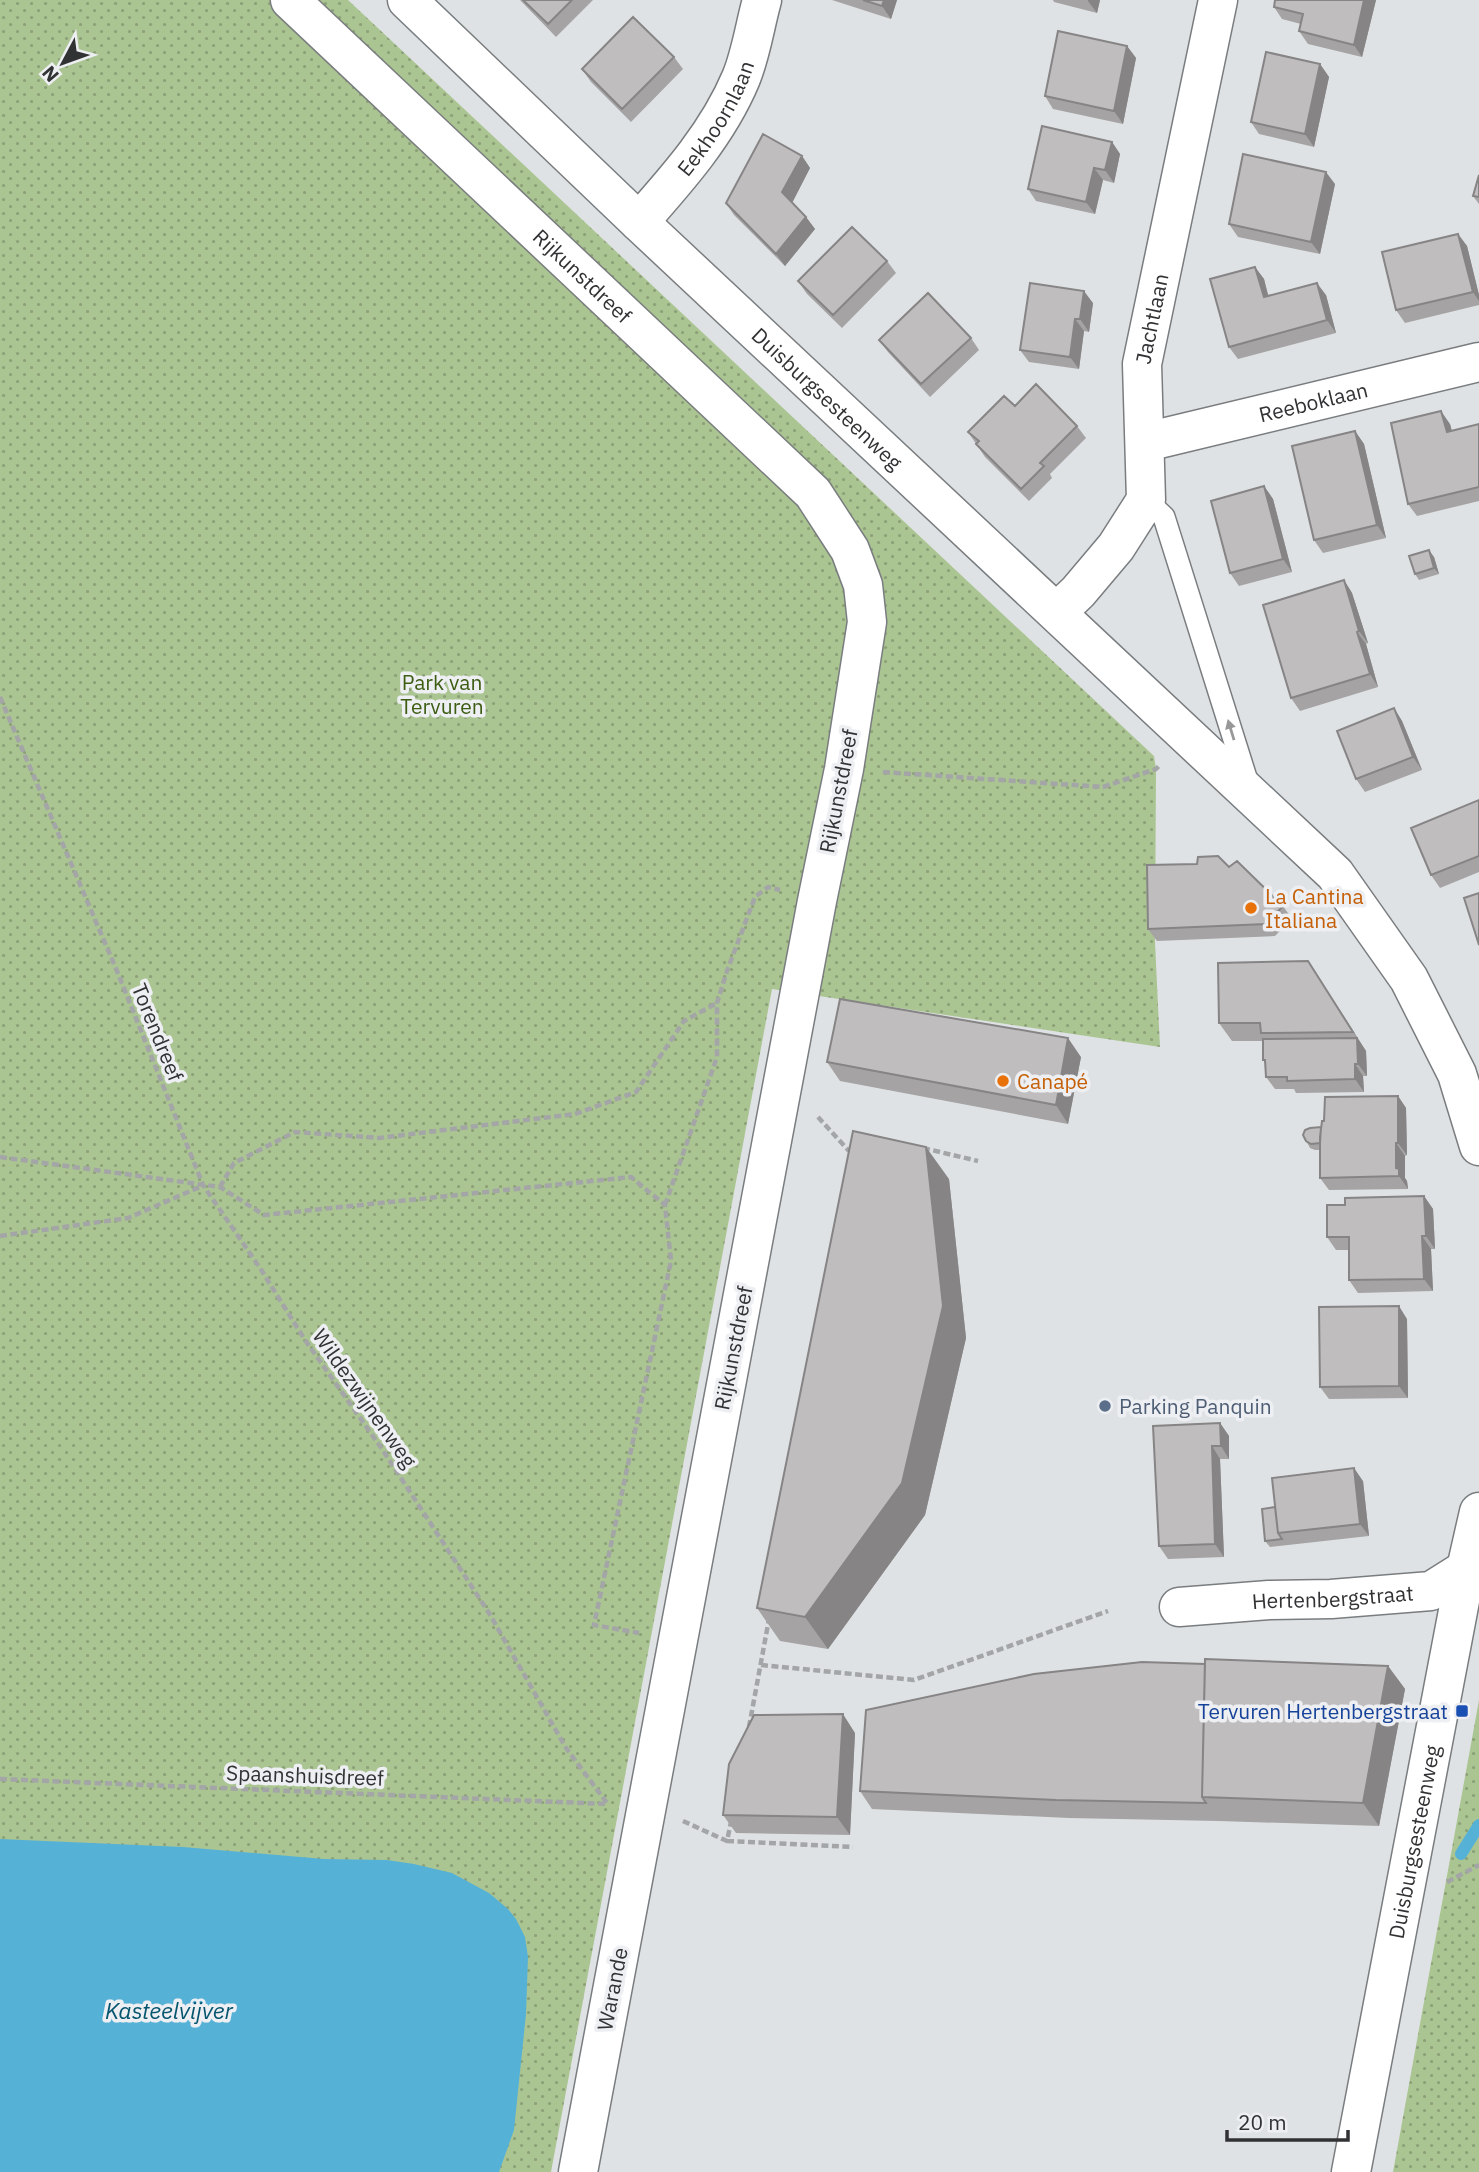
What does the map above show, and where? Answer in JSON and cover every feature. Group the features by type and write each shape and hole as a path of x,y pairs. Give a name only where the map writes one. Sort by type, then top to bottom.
{"street":[{"name":"Rijkunstdreef","path":"290,0 813,494 850,550 863,585 867,622 844,769 646,1805"},
{"name":"Duisburgsesteenweg","path":"407,0 639,222 1335,874 1409,979 1457,1074 1472,1097 1479,1146"},
{"name":"Eekhoornlaan","path":"639,222 666,192 717,125 742,75 762,0"},
{"name":"Jachtlaan","path":"1146,500 1142,364 1218,0"},
{"name":"Reeboklaan","path":"1146,442 1479,362"},
{"path":"1057,612 1078,592 1116,547 1146,500"},
{"name":"Duisburgsesteenweg","path":"1352,2172 1472,1569 1479,1512"},
{"name":"Hertenbergstraat","path":"1179,1607 1432,1591 1472,1569"},
{"name":"Warande","path":"578,2172 646,1805"}],"lane":[{"name":"Duisburgsesteenweg","path":"1146,500 1164,517 1251,796"}],"path":[{"name":"Torendreef","path":"0,697 117,971 203,1185"},
{"path":"844,769 1103,787 1156,769 1191,738"},
{"path":"678,1641 594,1625 671,1261 665,1205 717,1057 717,1003 755,897 768,887 817,901"},
{"path":"220,1188 234,1163 295,1132 379,1139 575,1114 636,1092 684,1021 717,1003"},
{"path":"847,1159 849,1151 859,1144"},
{"path":"910,1146 978,1161"},
{"path":"0,1157 220,1188 264,1215 631,1177 665,1205"},
{"path":"0,1236 128,1218 203,1185"},
{"name":"Wildezwijnenweg","path":"203,1185 305,1340 382,1449 489,1613 566,1748 608,1804"},
{"path":"748,1733 770,1611"},
{"path":"761,1665 914,1680 1108,1611"},
{"name":"Spaanshuisdreef","path":"0,1779 608,1804"},
{"path":"646,1805 727,1841 853,1847"},
{"path":"727,1841 732,1814"}],"green space":[{"name":"Park van Tervuren","path":"0,0 348,0 1154,756 1155,942 1160,1047 772,989 551,2172 0,2172"},
{"path":"1479,1700 1479,2172 1393,2172"}],"water":[{"name":"Kasteelvijver","path":"0,1839 183,1847 324,1859 387,1860 452,1873 489,1893 516,1919 525,1937 528,1957 526,2014 514,2130 499,2172 0,2172"}],"building":[{"path":"523,0 572,0 548,24"},
{"path":"863,0 884,0 882,6"},
{"path":"1275,0 1364,0 1354,45 1299,31 1303,14 1274,7"},
{"path":"633,17 674,57 622,109 582,69"},
{"path":"1058,31 1127,46 1114,111 1045,96"},
{"path":"1266,52 1320,64 1305,134 1251,122"},
{"path":"1042,126 1112,142 1105,170 1094,168 1086,202 1028,189"},
{"path":"763,134 802,156 782,192 806,217 776,254 726,203"},
{"path":"1243,154 1326,172 1311,242 1229,224"},
{"path":"1479,175 1479,197 1473,196"},
{"path":"852,227 887,261 833,315 798,281"},
{"path":"1458,234 1473,292 1396,310 1382,252"},
{"path":"1255,267 1264,297 1317,283 1327,320 1229,347 1210,279"},
{"path":"1030,283 1084,291 1080,319 1075,319 1070,357 1020,350"},
{"path":"928,293 971,338 921,384 879,340"},
{"path":"1036,384 1077,426 1040,463 1044,466 1021,489 976,444 979,441 968,432 1004,396 1015,406"},
{"path":"1441,411 1447,432 1479,424 1479,487 1408,504 1391,423"},
{"path":"1355,431 1377,525 1314,540 1292,446"},
{"path":"1264,486 1283,559 1230,573 1211,501"},
{"path":"1429,550 1434,568 1415,574 1409,556"},
{"path":"1344,580 1370,674 1291,698 1263,605"},
{"path":"1394,708 1413,757 1356,779 1337,731"},
{"path":"1479,800 1479,856 1431,875 1411,828"},
{"path":"1218,856 1229,867 1237,861 1283,906 1266,924 1148,929 1147,865 1197,864 1198,857"},
{"path":"1479,893 1479,945 1464,898"},
{"path":"1308,961 1353,1032 1261,1033 1260,1023 1219,1023 1218,963"},
{"path":"840,999 1068,1038 1056,1105 827,1062"},
{"path":"1357,1038 1358,1064 1355,1064 1355,1079 1287,1081 1287,1077 1266,1077 1263,1039"},
{"path":"1398,1096 1396,1168 1399,1169 1399,1176 1320,1178 1320,1137 1325,1097"},
{"path":"1321,1127 1320,1143 1311,1144 1306,1141 1303,1135 1305,1130"},
{"path":"853,1131 926,1147 943,1306 902,1483 805,1617 757,1608"},
{"path":"1424,1196 1424,1279 1349,1280 1349,1237 1327,1237 1327,1205 1345,1205 1345,1198"},
{"path":"1399,1306 1399,1386 1320,1387 1319,1307"},
{"path":"1220,1423 1221,1446 1212,1446 1215,1544 1159,1546 1153,1426"},
{"path":"1354,1468 1360,1524 1278,1533 1272,1478"},
{"path":"1275,1507 1278,1533 1282,1539 1265,1541 1262,1509"},
{"path":"1205,1659 1388,1666 1363,1803 1202,1797"},
{"path":"1142,1662 1205,1664 1202,1797 1206,1803 1056,1800 860,1791 866,1710 1034,1674"},
{"path":"843,1714 837,1817 723,1815 729,1764 754,1715"}],"waterway":[{"path":"1461,1854 1479,1825"}],"place":[{"name":"La Cantina Italiana","path":"1251,908"},
{"name":"Canapé","path":"1003,1081"},
{"name":"Parking Panquin","path":"1105,1406"},
{"name":"Tervuren Hertenbergstraat","path":"1462,1711"}]}
